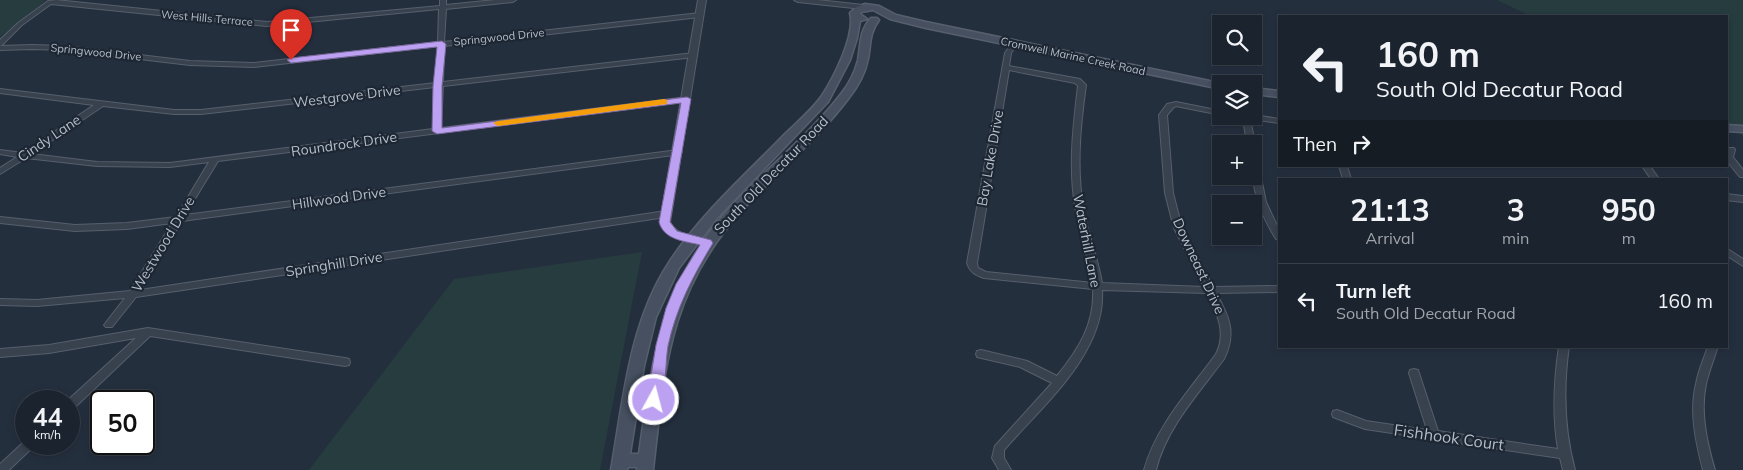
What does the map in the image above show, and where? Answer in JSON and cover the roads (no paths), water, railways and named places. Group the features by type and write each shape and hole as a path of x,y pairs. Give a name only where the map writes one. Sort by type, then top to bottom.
{"main road":[{"path":"872,22 883,17 884,0"},
{"path":"856,15 858,9 867,4"},
{"name":"Cromwell Marine Creek Road","path":"867,4 893,17 926,25 1212,84"},
{"name":"Cromwell Marine Creek Road","path":"856,15 872,22 926,25"},
{"name":"South Old Decatur Road","path":"646,465 662,345 679,292 700,241 747,179 820,106 834,85 844,61 854,34 856,15"},
{"name":"South Old Decatur Road","path":"619,466 637,366 649,317 673,266 728,218 833,110 850,89 860,70 872,22"},
{"path":"1262,92 1278,94"},
{"path":"820,106 833,110"},
{"path":"1728,128 1743,129"},
{"path":"619,466 646,465"}],"street":[{"name":"West Hills Terrace","path":"52,1 267,24 443,4 513,0"},
{"path":"700,241 669,231 665,222 702,0"},
{"path":"798,0 826,4 845,9 856,15"},
{"path":"0,44 26,20 52,1"},
{"path":"437,131 443,4"},
{"path":"826,4 867,4"},
{"name":"Springwood Drive","path":"0,48 28,46 58,47 233,66 700,16"},
{"name":"Bay Lake Drive","path":"1014,44 1008,53 972,267 976,272 1036,282 1098,287"},
{"name":"Westgrove Drive","path":"0,91 174,112 201,112 694,55"},
{"name":"Waterhill Lane","path":"1005,470 998,458 999,450 1077,358 1093,328 1098,287 1093,259 1080,211 1076,180 1082,85 1077,81 1006,67"},
{"name":"Roundrock Drive","path":"0,152 97,164 127,165 214,161 687,99"},
{"name":"Cindy Lane","path":"0,172 100,104"},
{"name":"Downeast Drive","path":"1150,470 1169,428 1225,348 1226,324 1178,228 1169,193 1163,115 1172,105 1212,112"},
{"path":"1262,119 1278,120"},
{"path":"1731,150 1729,157 1743,175"},
{"name":"Hillwood Drive","path":"0,220 54,227 88,228 178,220 678,152"},
{"name":"Westwood Drive","path":"109,325 133,294 214,161"},
{"path":"1647,167 1654,178"},
{"path":"1257,185 1265,211 1278,234"},
{"path":"1728,197 1743,199"},
{"name":"Springhill Drive","path":"0,302 37,304 133,294 666,214"},
{"path":"1728,252 1743,263"},
{"path":"1098,287 1210,291 1278,289"},
{"path":"80,396 148,332"},
{"path":"0,353 49,349 148,332 345,362"},
{"path":"1564,348 1558,378 1564,454 1569,470"},
{"path":"1708,470 1700,415 1700,388 1712,348"},
{"path":"980,354 1023,364 1058,381"},
{"path":"1414,373 1434,435"},
{"name":"Fishhook Court","path":"1337,414 1364,425 1564,454"},
{"path":"1,470 17,455"}]}
